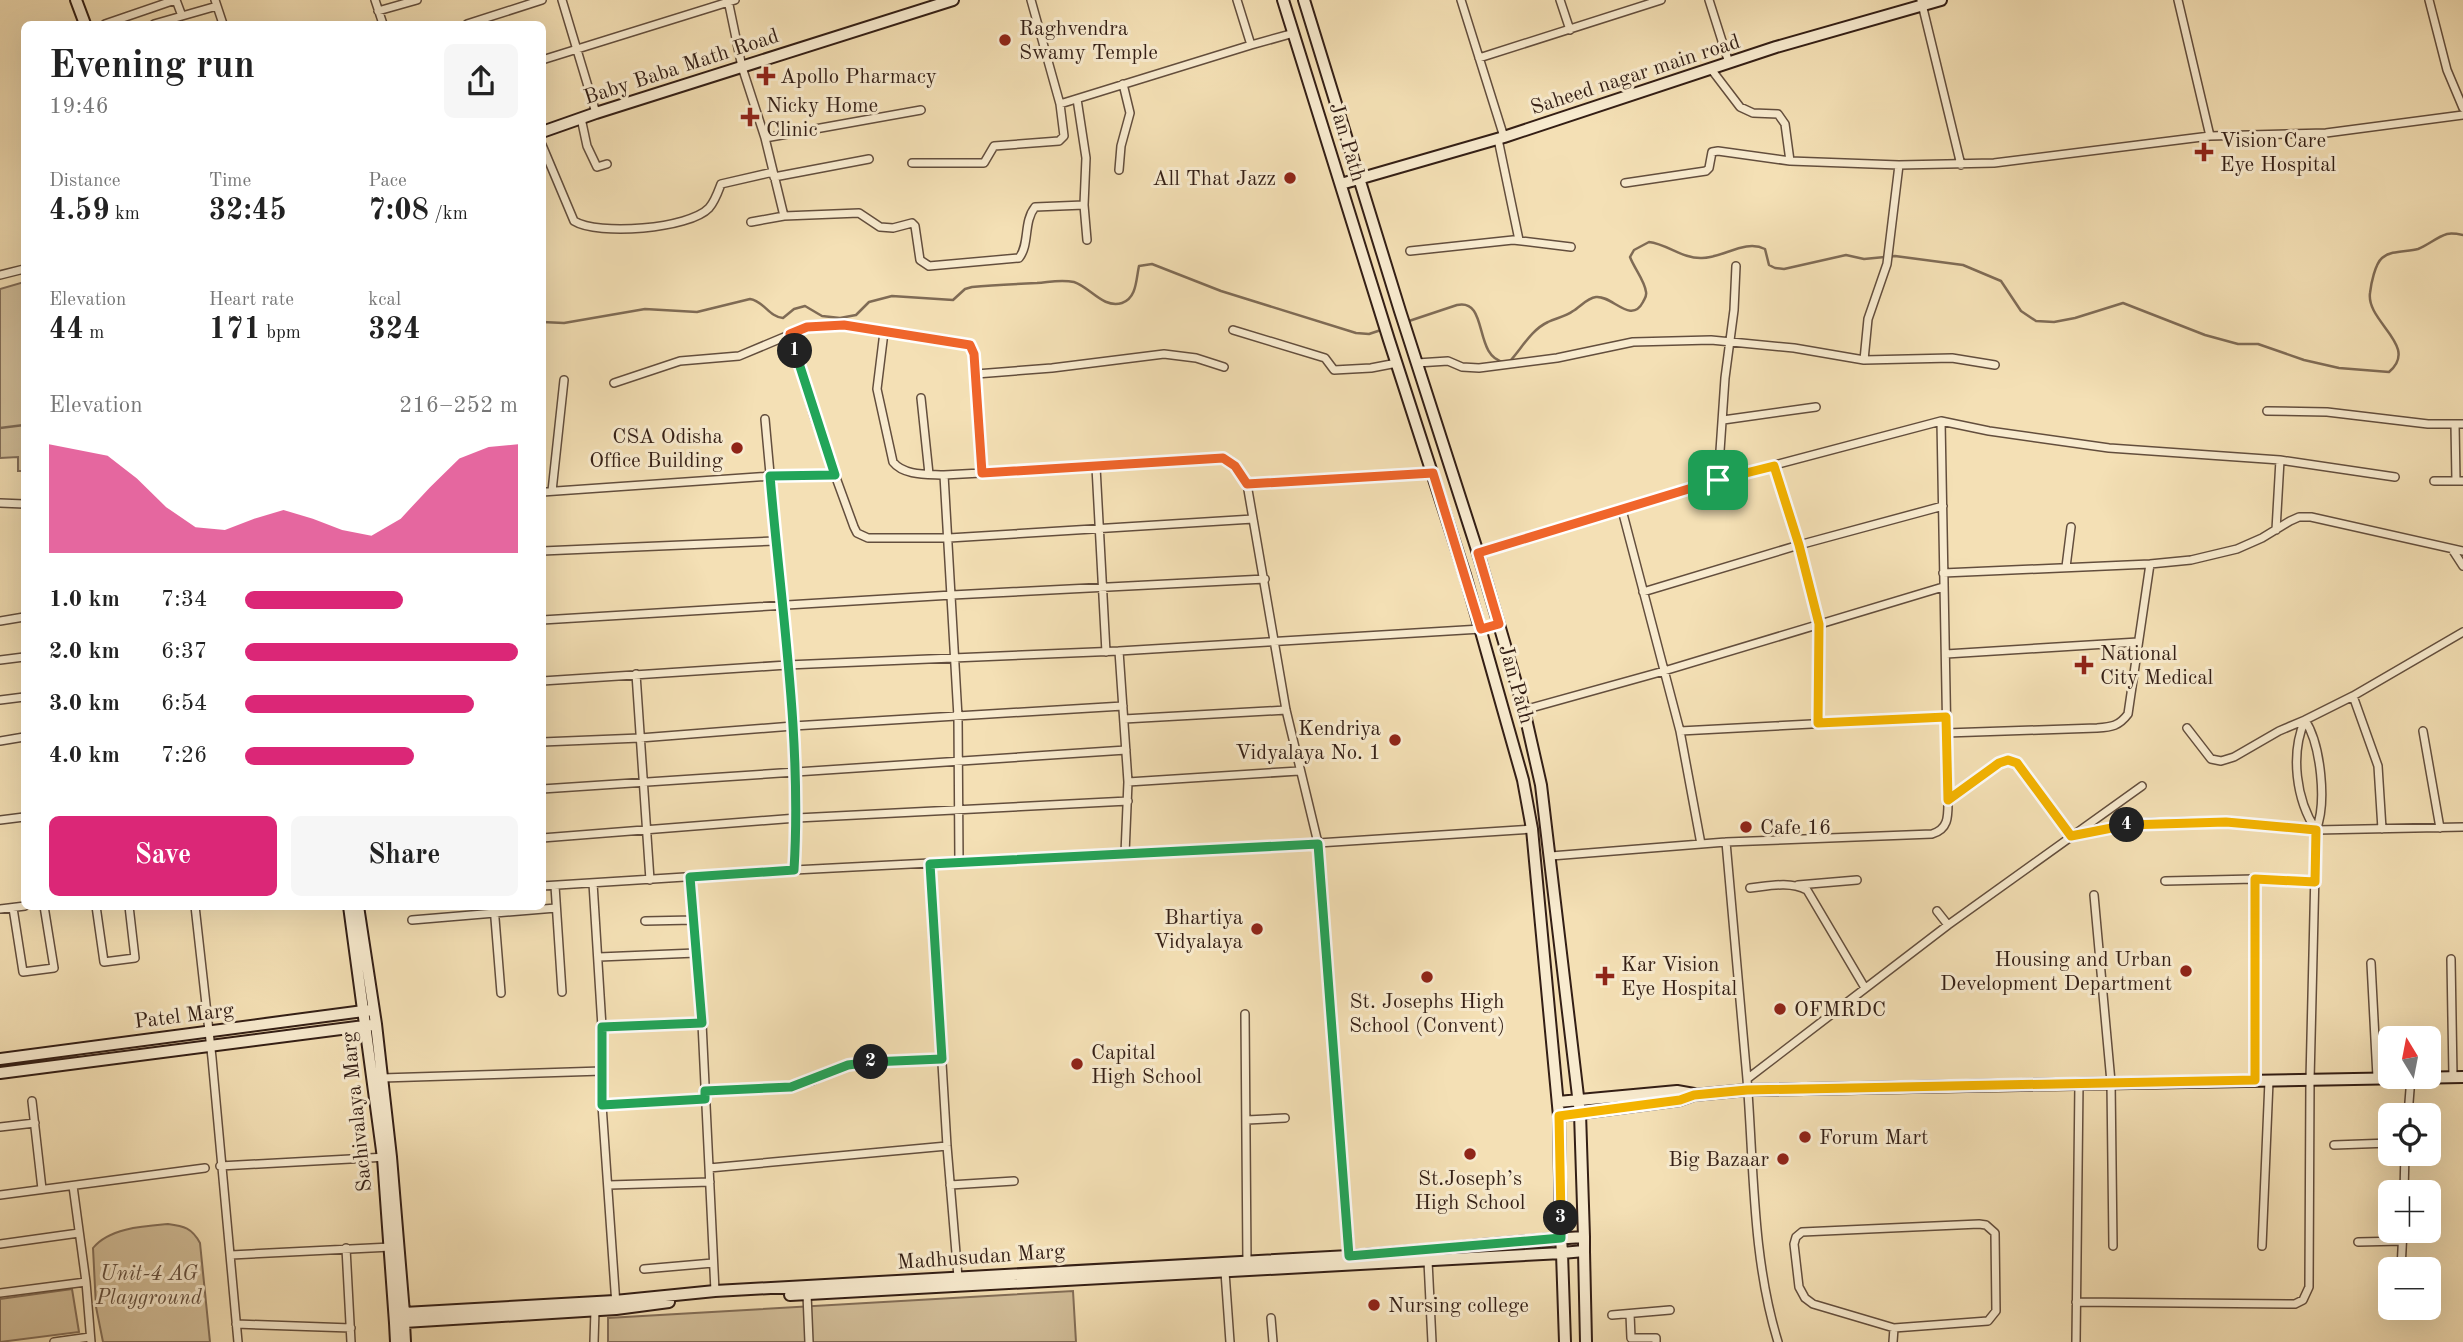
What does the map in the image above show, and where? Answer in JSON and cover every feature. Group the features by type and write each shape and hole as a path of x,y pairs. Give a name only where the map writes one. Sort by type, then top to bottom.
{"main road":[{"path":"76,0 84,21"},
{"path":"84,0 91,21"},
{"name":"Baby Baba Math Road","path":"546,131 953,0"},
{"name":"Jan Path","path":"1283,0 1433,473 1481,629 1523,780 1532,829 1558,1102 1562,1253"},
{"name":"Jan Path","path":"1304,0 1399,311 1478,553 1524,710 1541,785 1580,1113 1584,1251"},
{"name":"Saheed nagar main road","path":"1341,184 1501,138 1776,47 1922,3 1941,0"},
{"name":"Sachivalaya Marg","path":"350,910 369,1011"},
{"name":"Sachivalaya Marg","path":"358,910 387,1157"},
{"name":"Patel Marg","path":"0,1059 369,1011"},
{"name":"Patel Marg","path":"0,1073 371,1025"},
{"name":"Sachivalaya Marg","path":"371,1025 382,1078 399,1318 405,1342"},
{"path":"1559,1116 1680,1100 1747,1085 2269,1081 2377,1077"},
{"path":"2441,1077 2461,1077"},
{"path":"1558,1102 1677,1091 1694,1095"},
{"name":"Madhusudan Marg","path":"399,1318 595,1310 715,1291 1349,1256 1584,1237"},
{"path":"1584,1251 1586,1342"},
{"name":"Madhusudan Marg","path":"399,1318 713,1297 1584,1251"},
{"path":"1562,1253 1565,1342"},
{"name":"Sachivalaya Marg","path":"396,1342 399,1318"}],"street":[{"path":"114,21 175,0 182,16"},
{"path":"375,0 382,21"},
{"path":"378,11 417,0"},
{"path":"476,21 542,0"},
{"path":"562,0 596,113"},
{"path":"912,163 984,163 994,146 1059,141 1064,136 1060,104 1031,0"},
{"path":"1237,0 1251,45"},
{"path":"1461,0 1501,138 1519,240"},
{"path":"1560,0 1570,30"},
{"path":"1479,58 1661,0"},
{"path":"1709,0 1729,63"},
{"path":"2178,0 2210,136"},
{"path":"2429,0 2447,70 2463,108"},
{"path":"546,59 731,1 742,66 765,138 784,216"},
{"path":"164,21 216,3 222,21"},
{"path":"1922,3 1961,165"},
{"path":"1060,104 1294,33"},
{"path":"1711,69 1740,107 1753,113 1778,114 1783,119 1790,161"},
{"path":"1119,170 1121,146 1130,113 1123,85"},
{"path":"1077,99 1086,158 1084,205 1087,240"},
{"path":"765,138 921,110"},
{"path":"1625,183 1706,171 1712,152 1718,151 1790,161 1961,165 2050,158 2210,136 2326,133 2463,115"},
{"path":"581,118 587,146 597,167 607,164"},
{"path":"546,154 574,221 582,226 626,229 678,224 694,219 709,208 721,184 869,159"},
{"path":"1864,360 1868,319 1887,264 1899,165"},
{"path":"751,222 784,216 859,213 880,227 893,228 912,223 915,226 920,260 929,265 1019,258 1023,252 1030,214 1035,207 1084,205"},
{"path":"1410,251 1519,240 1571,247"},
{"path":"1718,480 1736,266"},
{"path":"0,275 21,270"},
{"path":"614,383 680,361 739,356 807,327 833,325 966,343 972,349 976,374 982,473"},
{"path":"1233,330 1325,358 1334,370 1397,363"},
{"path":"884,332 877,389 893,462 904,470 944,475 1223,458 1235,466 1247,484 1286,710 1318,844 1349,1256"},
{"path":"790,334 814,416 854,527 862,537 949,538 1253,519"},
{"path":"1417,363 1448,361 1462,367 1479,368 1557,358 1633,342 1689,340 1794,348 1864,360 1952,358 1995,365"},
{"path":"976,374 1164,354 1196,358 1224,367"},
{"path":"552,491 564,380"},
{"path":"921,398 929,474"},
{"path":"1723,420 1816,407"},
{"path":"2267,411 2327,412 2428,424 2459,424 2460,481 2434,481"},
{"path":"765,419 793,726 797,818 794,870"},
{"path":"1478,553 1718,480 1941,421 1989,431 2109,448 2280,460 2395,477"},
{"path":"1551,856 1726,842 1940,832 1948,822 1941,421"},
{"path":"2276,530 2280,460"},
{"path":"1774,466 1799,545 1819,624 1818,723"},
{"path":"1096,467 1106,652"},
{"path":"1247,484 1433,473"},
{"path":"546,492 770,476 835,475"},
{"path":"944,475 958,718 959,862"},
{"path":"0,503 21,503"},
{"path":"1643,592 1799,545 1943,506"},
{"path":"1622,510 1680,731 1701,844"},
{"path":"1943,573 2191,560 2237,549 2299,517 2311,517 2463,551"},
{"path":"2066,567 2071,527"},
{"path":"546,551 775,541"},
{"path":"2452,549 2463,566"},
{"path":"1946,733 2114,726 2122,723 2128,714 2150,564"},
{"path":"546,620 1265,579"},
{"path":"1524,710 1943,587"},
{"path":"0,621 21,618"},
{"path":"546,681 787,665 1275,642 1481,629 1499,624"},
{"path":"2187,729 2211,759 2221,761 2234,757 2279,731 2353,696 2463,632"},
{"path":"1946,654 2138,642"},
{"path":"1119,651 1128,782 1125,854"},
{"path":"0,660 21,657"},
{"path":"636,674 650,880"},
{"path":"2353,696 2378,766 2382,829"},
{"path":"0,700 21,697"},
{"path":"546,742 1123,706"},
{"path":"1124,719 1286,710"},
{"path":"1680,731 1946,717"},
{"path":"2076,1302 2295,1304 2303,1300 2309,1287 2310,1080 2316,830 2322,816 2322,805 2316,742 2305,720"},
{"path":"2305,720 2298,737 2301,801 2316,830"},
{"path":"2423,731 2440,828"},
{"path":"0,741 21,738"},
{"path":"546,789 1126,750"},
{"path":"1948,800 1999,763 2008,760 2017,763 2071,836"},
{"path":"1128,782 1299,771"},
{"path":"1747,1085 1865,988 1948,925 2141,786"},
{"path":"546,838 797,818 1128,801"},
{"path":"0,820 21,817"},
{"path":"2071,836 2122,825 2183,822 2243,823 2316,830 2463,827"},
{"path":"546,886 794,870 1318,844 1532,829"},
{"path":"1726,842 1763,1278 1778,1342"},
{"path":"930,864 957,1277"},
{"path":"690,877 702,1023 715,1291"},
{"path":"2165,881 2255,879 2315,882"},
{"path":"2255,879 2255,1080"},
{"path":"1750,888 1857,880"},
{"path":"593,883 602,1027 602,1105 616,1305"},
{"path":"1797,885 1811,894 1865,988"},
{"path":"555,886 562,992"},
{"path":"2094,895 2111,1082 2113,1247"},
{"path":"0,909 21,907"},
{"path":"13,908 23,972 54,968 45,910"},
{"path":"546,908 556,908"},
{"path":"97,910 104,962 135,958 129,910"},
{"path":"195,910 238,1342"},
{"path":"412,920 494,910 501,993"},
{"path":"1937,911 1948,925"},
{"path":"645,921 694,920"},
{"path":"599,957 696,953"},
{"path":"2451,959 2461,1077"},
{"path":"2371,963 2377,1077"},
{"path":"1245,1014 1247,1262"},
{"path":"602,1027 702,1023"},
{"path":"602,1105 791,1087 863,1062 942,1059"},
{"path":"382,1078 602,1071"},
{"path":"2262,1246 2269,1081"},
{"path":"2076,1342 2079,1083"},
{"path":"32,1101 42,1189"},
{"path":"1247,1121 1284,1118"},
{"path":"0,1128 35,1123"},
{"path":"2334,1145 2378,1143"},
{"path":"709,1168 947,1146"},
{"path":"220,1166 387,1157"},
{"path":"0,1195 205,1168"},
{"path":"950,1185 1014,1181"},
{"path":"609,1185 710,1182"},
{"path":"54,1342 91,1340 73,1186"},
{"path":"1979,1224 1992,1229 1995,1233 1996,1311 1992,1318 1983,1322 1894,1328 1813,1304 1805,1298 1799,1287 1794,1244 1796,1237 1809,1230 1979,1224"},
{"path":"0,1244 79,1233"},
{"path":"2358,1242 2378,1242"},
{"path":"231,1255 393,1247"},
{"path":"346,1248 351,1342"},
{"path":"1428,1261 1433,1342"},
{"path":"643,1269 713,1262"},
{"path":"1225,1272 1230,1342"},
{"path":"0,1293 86,1282"},
{"path":"807,1294 809,1342"},
{"path":"594,1342 595,1310"},
{"path":"1612,1315 1670,1310"},
{"path":"1630,1314 1631,1339 1656,1338 1656,1342"},
{"path":"1271,1318 1273,1342"},
{"path":"236,1324 351,1328"},
{"path":"1893,1342 1894,1328"}],"green space":[{"path":"21,283 21,471 18,471 18,457 0,458 0,289"},
{"name":"Unit-4 AG Playground","path":"168,1224 187,1229 200,1243 210,1342 103,1342 96,1307 93,1248 117,1232"},
{"path":"72,1289 79,1332 0,1342 0,1299"},
{"path":"1073,1291 1076,1342 608,1342 608,1318"}],"waterway":[{"path":"1510,361 1542,325 1570,313 1593,298 1602,298 1627,310 1638,308 1646,293 1644,283 1630,257 1634,250 1649,242 1695,258 1710,257 1742,247 1757,247 1765,249 1769,265 1784,269 1846,255 1864,259 1895,256 1963,265 2001,281 2021,311 2036,321 2054,322 2075,318 2123,303 2205,335 2238,344 2258,344 2304,360 2339,368 2389,372 2397,362 2399,353 2396,343 2371,304 2370,293 2377,265 2382,258 2390,254 2418,249 2447,234 2463,235"},
{"path":"546,322 564,323 645,309 697,312 750,299 778,317 783,318 794,309 805,306 822,316 840,318 856,315 869,302 892,296 953,300 965,289 972,287 1060,281 1074,282 1103,300 1115,304 1131,297 1139,266 1152,264 1221,291 1356,333 1369,334 1384,329"},
{"path":"1406,322 1457,305 1467,305 1478,319 1488,350 1494,358 1504,362"},
{"path":"0,428 21,425"}],"place":[{"name":"Raghvendra Swamy Temple","path":"1005,40"},
{"name":"Apollo Pharmacy","path":"766,76"},
{"name":"Nicky Home Clinic","path":"750,117"},
{"name":"Vision Care Eye Hospital","path":"2204,152"},
{"name":"All That Jazz","path":"1290,178"},
{"name":"CSA Odisha Office Building","path":"737,448"},
{"name":"National City Medical","path":"2084,665"},
{"name":"Kendriya Vidyalaya No. 1","path":"1395,740"},
{"name":"Cafe 16","path":"1746,827"},
{"name":"Bhartiya Vidyalaya","path":"1257,929"},
{"name":"Housing and Urban Development Department","path":"2186,971"},
{"name":"Kar Vision Eye Hospital","path":"1605,976"},
{"name":"St. Josephs High School (Convent)","path":"1427,977"},
{"name":"OFMRDC","path":"1780,1009"},
{"name":"Capital High School","path":"1077,1064"},
{"name":"Forum Mart","path":"1805,1137"},
{"name":"St.Joseph’s High School","path":"1470,1154"},
{"name":"Big Bazaar","path":"1783,1159"},
{"name":"Nursing college","path":"1374,1305"}],"route":[{"path":"844,325 970,345 974,354 982,473 1223,458 1235,466 1247,484 1433,473 1481,629 1499,624 1478,553 1718,480 1774,466 1799,545 1819,624 1818,723 1946,717 1948,800 1999,763 2008,760 2017,763 2071,836 2122,825 2183,822 2243,823 2316,830 2315,882 2255,879 2255,1080 1747,1090 1694,1095 1680,1100 1559,1116 1561,1238 1349,1256 1318,844 1297,844 930,864 942,1059 863,1062 848,1065 802,1085 705,1091 705,1099 602,1105 602,1027 702,1023 690,877 794,870 797,818 793,726 770,476 835,475 790,334 807,327 844,325"}]}
